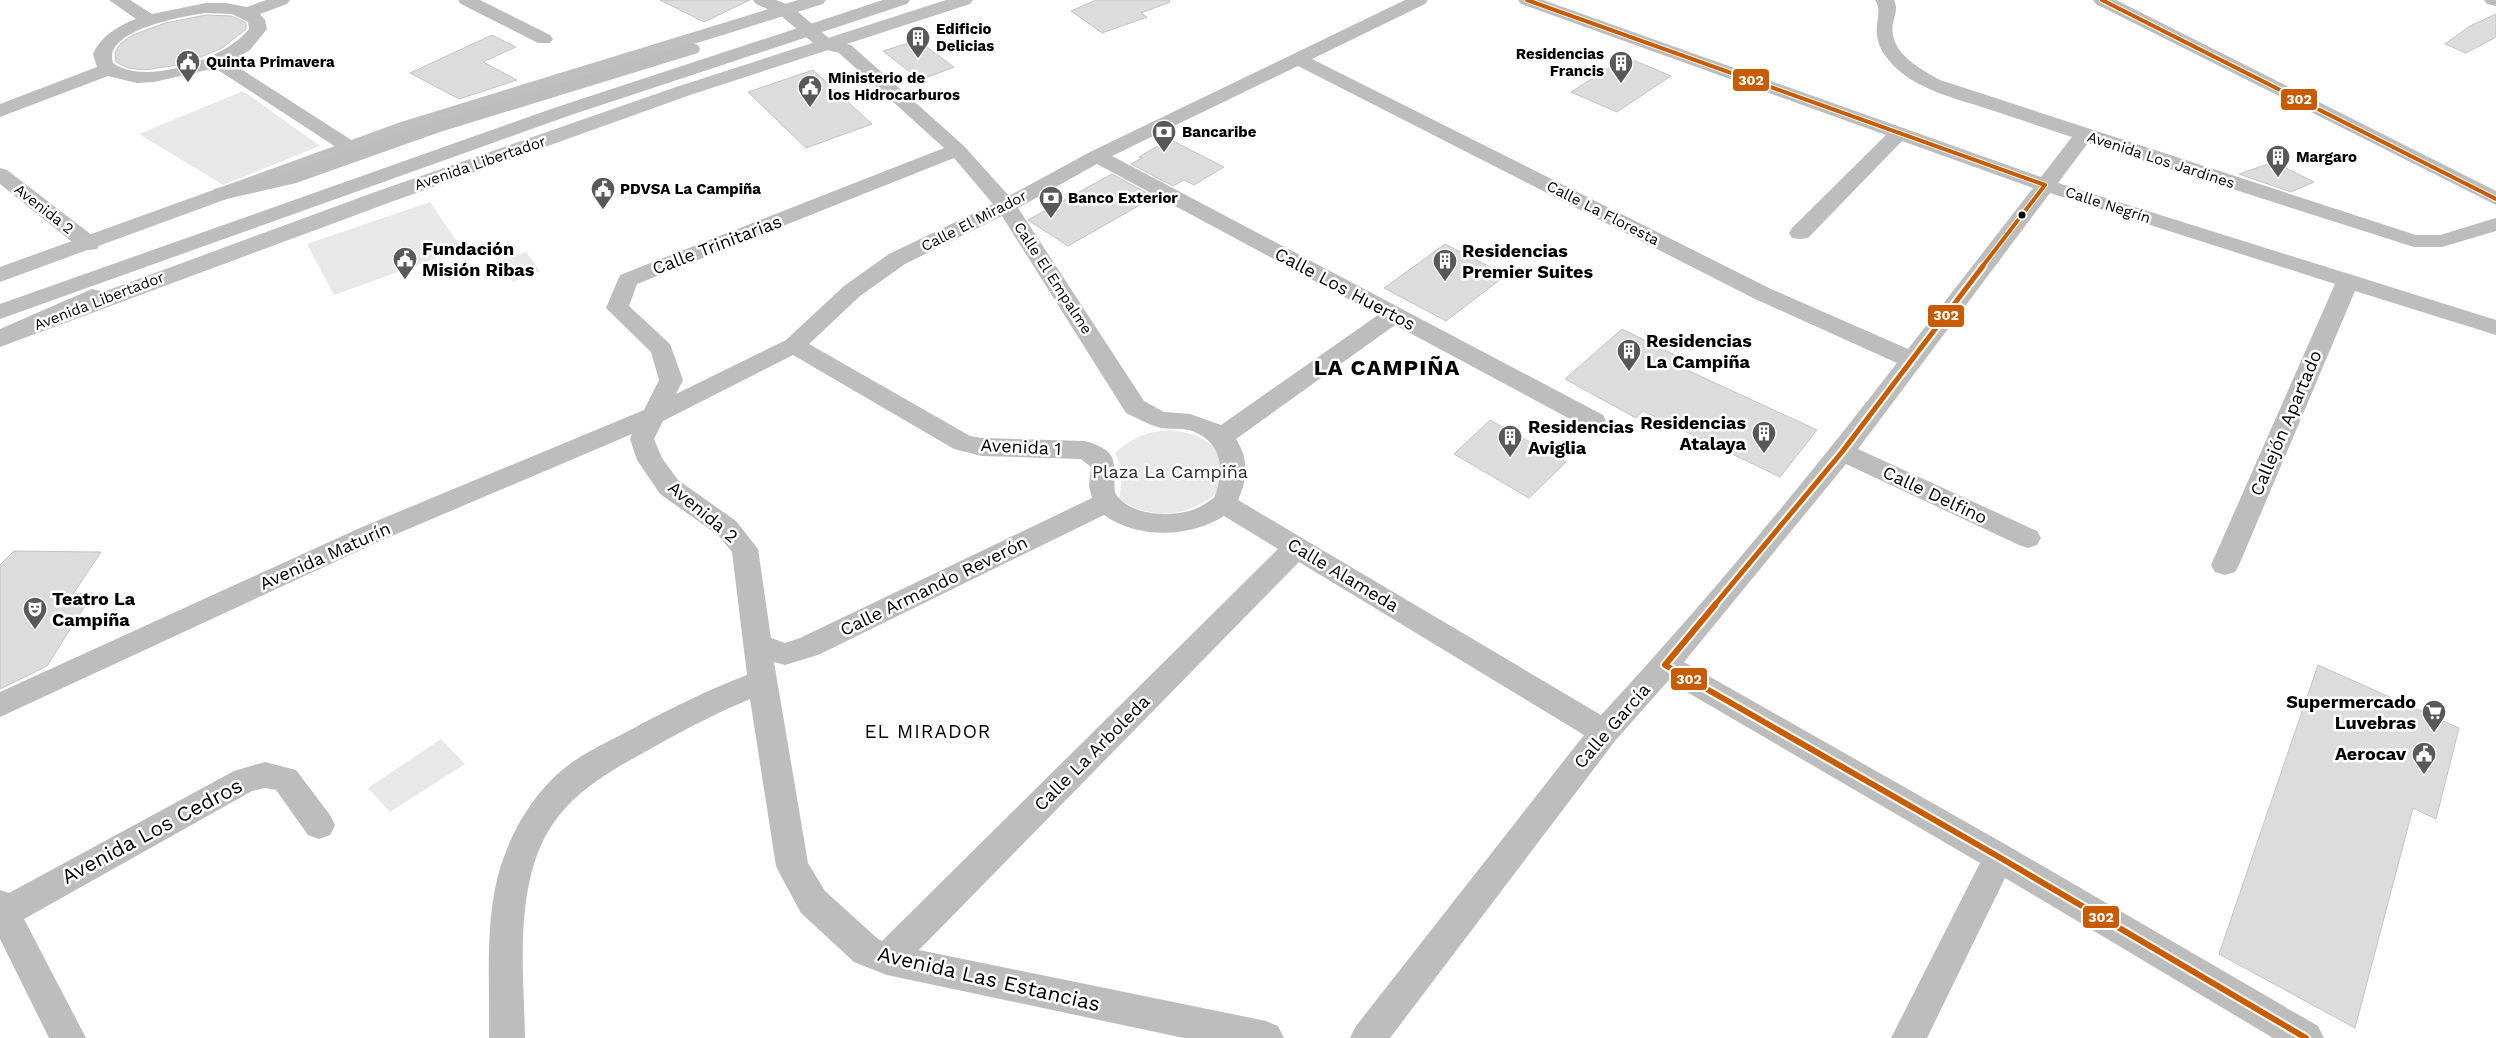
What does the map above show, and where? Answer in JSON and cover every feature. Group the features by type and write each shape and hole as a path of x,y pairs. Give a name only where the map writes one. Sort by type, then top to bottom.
{"main road":[{"path":"0,275 350,147 542,82 817,0"},
{"path":"835,0 829,8 828,14 835,22 843,25 869,26 890,23"},
{"path":"0,292 460,131 760,32 866,0"},
{"name":"Avenida Libertador","path":"0,312 474,142 742,50 901,0"},
{"name":"Avenida Libertador","path":"1,338 383,197 825,44 964,0"},
{"path":"2102,0 2496,199"},
{"path":"736,25 770,24 790,32 794,39 792,45 776,61"},
{"path":"222,194 288,178 514,103 691,49 760,32"},
{"path":"1,338 156,267 662,86 742,50"}],"street":[{"path":"118,0 150,20"},
{"path":"248,13 281,0"},
{"path":"467,0 544,39"},
{"path":"762,0 786,10 825,44"},
{"name":"Calle El Mirador","path":"655,415 794,345 852,291 897,260 1006,206 1097,156 1419,0"},
{"name":"Calle Negrín","path":"1527,0 2045,185 2496,328"},
{"name":"Avenida Los Jardines","path":"1884,0 1887,3 1889,14 1884,26 1885,39 1898,61 1912,73 1933,84 2084,135 2414,241 2442,240 2496,224"},
{"path":"206,8 237,9 248,13 256,20 258,29 251,40 237,51 217,61 176,73 155,76 120,74 108,69 103,62 102,54 118,36 150,20 206,8"},
{"name":"Calle El Empalme","path":"825,44 845,49 957,150 1006,206 1135,407 1160,420 1188,422 1208,428 1221,437"},
{"name":"Calle La Floresta","path":"1298,59 1762,294 1911,360"},
{"path":"217,61 350,147"},
{"path":"0,111 108,69"},
{"path":"1800,233 1899,133"},
{"name":"Calle García","path":"1368,1038 1604,732 1665,665 1842,452 2084,135"},
{"name":"Calle Trinitarias","path":"655,415 671,380 662,349 617,308 628,280 957,150"},
{"name":"Calle Los Huertos","path":"1097,156 1594,421"},
{"name":"Avenida 2","path":"0,174 89,244"},
{"name":"Callejón Apartado","path":"2225,565 2348,281"},
{"path":"1107,502 1127,516 1152,522 1176,523 1197,519 1224,504 1232,489 1236,468 1231,452 1221,437 1394,315"},
{"name":"Avenida 1","path":"794,345 963,443 982,447 1085,450 1096,454 1102,461 1105,469 1103,493 1107,502"},
{"name":"Avenida 2","path":"655,415 642,439 650,460 669,488 727,528 745,549 758,646"},
{"name":"Avenida Maturín","path":"0,705 371,534 655,415"},
{"name":"Calle Delfino","path":"1842,452 2028,538"},
{"name":"Calle Armando Reverón","path":"758,646 786,654 808,648 1107,502"},
{"name":"Calle Alameda","path":"1224,504 1604,732"},
{"name":"Calle La Arboleda","path":"887,959 1297,547"},
{"name":"Avenida Las Estancias","path":"758,646 792,866 813,902 866,951 887,959 1266,1038"},
{"path":"1665,665 1999,857 2306,1038"},
{"path":"507,1038 508,937 513,888 523,846 540,820 579,774 600,760 688,713 762,681"},
{"name":"Avenida Los Cedros","path":"1,911 245,780 265,775 284,779 319,825"},
{"path":"1909,1038 1999,857"},
{"path":"1,911 68,1038"}],"green space":[{"path":"243,91 320,146 223,185 139,134"},
{"path":"430,202 462,249 334,295 307,244"},
{"path":"526,252 540,271 513,282 499,262"},
{"name":"Plaza La Campiña","path":"1170,430 1202,438 1219,453 1224,461 1223,475 1218,490 1212,497 1191,508 1181,512 1170,513 1149,512 1129,505 1119,499 1123,471 1115,453 1140,436"},
{"path":"441,739 465,764 390,812 368,788"}],"building":[{"path":"660,0 750,0 704,22"},
{"path":"1096,0 1169,0 1170,2 1141,13 1147,17 1102,33 1071,11"},
{"path":"2496,14 2496,37 2466,53 2445,44 2470,26"},
{"path":"206,15 232,16 246,23 246,29 222,48 184,64 145,70 128,68 116,62 115,52 121,43 133,35 165,23"},
{"path":"492,35 516,47 483,62 517,80 459,99 410,73"},
{"name":"Edificio Delicias","path":"918,40 954,67 920,80 883,51"},
{"name":"Residencias Francis","path":"1626,57 1671,76 1617,112 1571,92"},
{"name":"Ministerio de los Hidrocarburos","path":"813,70 872,124 806,148 748,92"},
{"path":"1169,139 1224,167 1194,185 1184,180 1173,186 1131,164"},
{"name":"Margaro","path":"2274,162 2314,182 2291,192 2239,174"},
{"path":"1112,174 1154,197 1068,246 1028,220"},
{"name":"Residencias Premier Suites","path":"1445,244 1506,275 1446,321 1384,288"},
{"path":"1622,329 1693,364 1687,370 1817,430 1780,477 1643,411 1636,418 1565,379"},
{"name":"Residencias Aviglia","path":"1490,420 1566,462 1529,498 1454,454"},
{"name":"Teatro La Campiña","path":"14,551 101,552 73,594 93,593 47,666 0,689 0,565"},
{"path":"2318,665 2459,728 2436,819 2413,808 2355,1028 2219,954"}],"transit line":[{"name":"302","path":"1527,0 2045,185 1842,452 1665,665 1999,857 2306,1038"},
{"name":"302","path":"2102,0 2496,199"}],"place":[{"name":"Edificio Delicias","path":"918,59"},
{"name":"Quinta Primavera","path":"188,83"},
{"name":"Residencias Francis","path":"1621,84"},
{"name":"Ministerio de los Hidrocarburos","path":"810,108"},
{"name":"Bancaribe","path":"1164,153"},
{"name":"Margaro","path":"2278,178"},
{"name":"PDVSA La Campiña","path":"603,210"},
{"name":"Banco Exterior","path":"1051,219"},
{"name":"Fundación Misión Ribas","path":"405,280"},
{"name":"Residencias Premier Suites","path":"1445,282"},
{"name":"Residencias La Campiña","path":"1629,372"},
{"name":"Residencias Atalaya","path":"1764,454"},
{"name":"Residencias Aviglia","path":"1510,458"},
{"name":"Teatro La Campiña","path":"35,630"},
{"name":"Supermercado Luvebras","path":"2434,733"},
{"name":"Aerocav","path":"2424,775"}],"district":[{"name":"LA CAMPIÑA","path":"1387,367"},
{"name":"EL MIRADOR","path":"928,731"}]}
